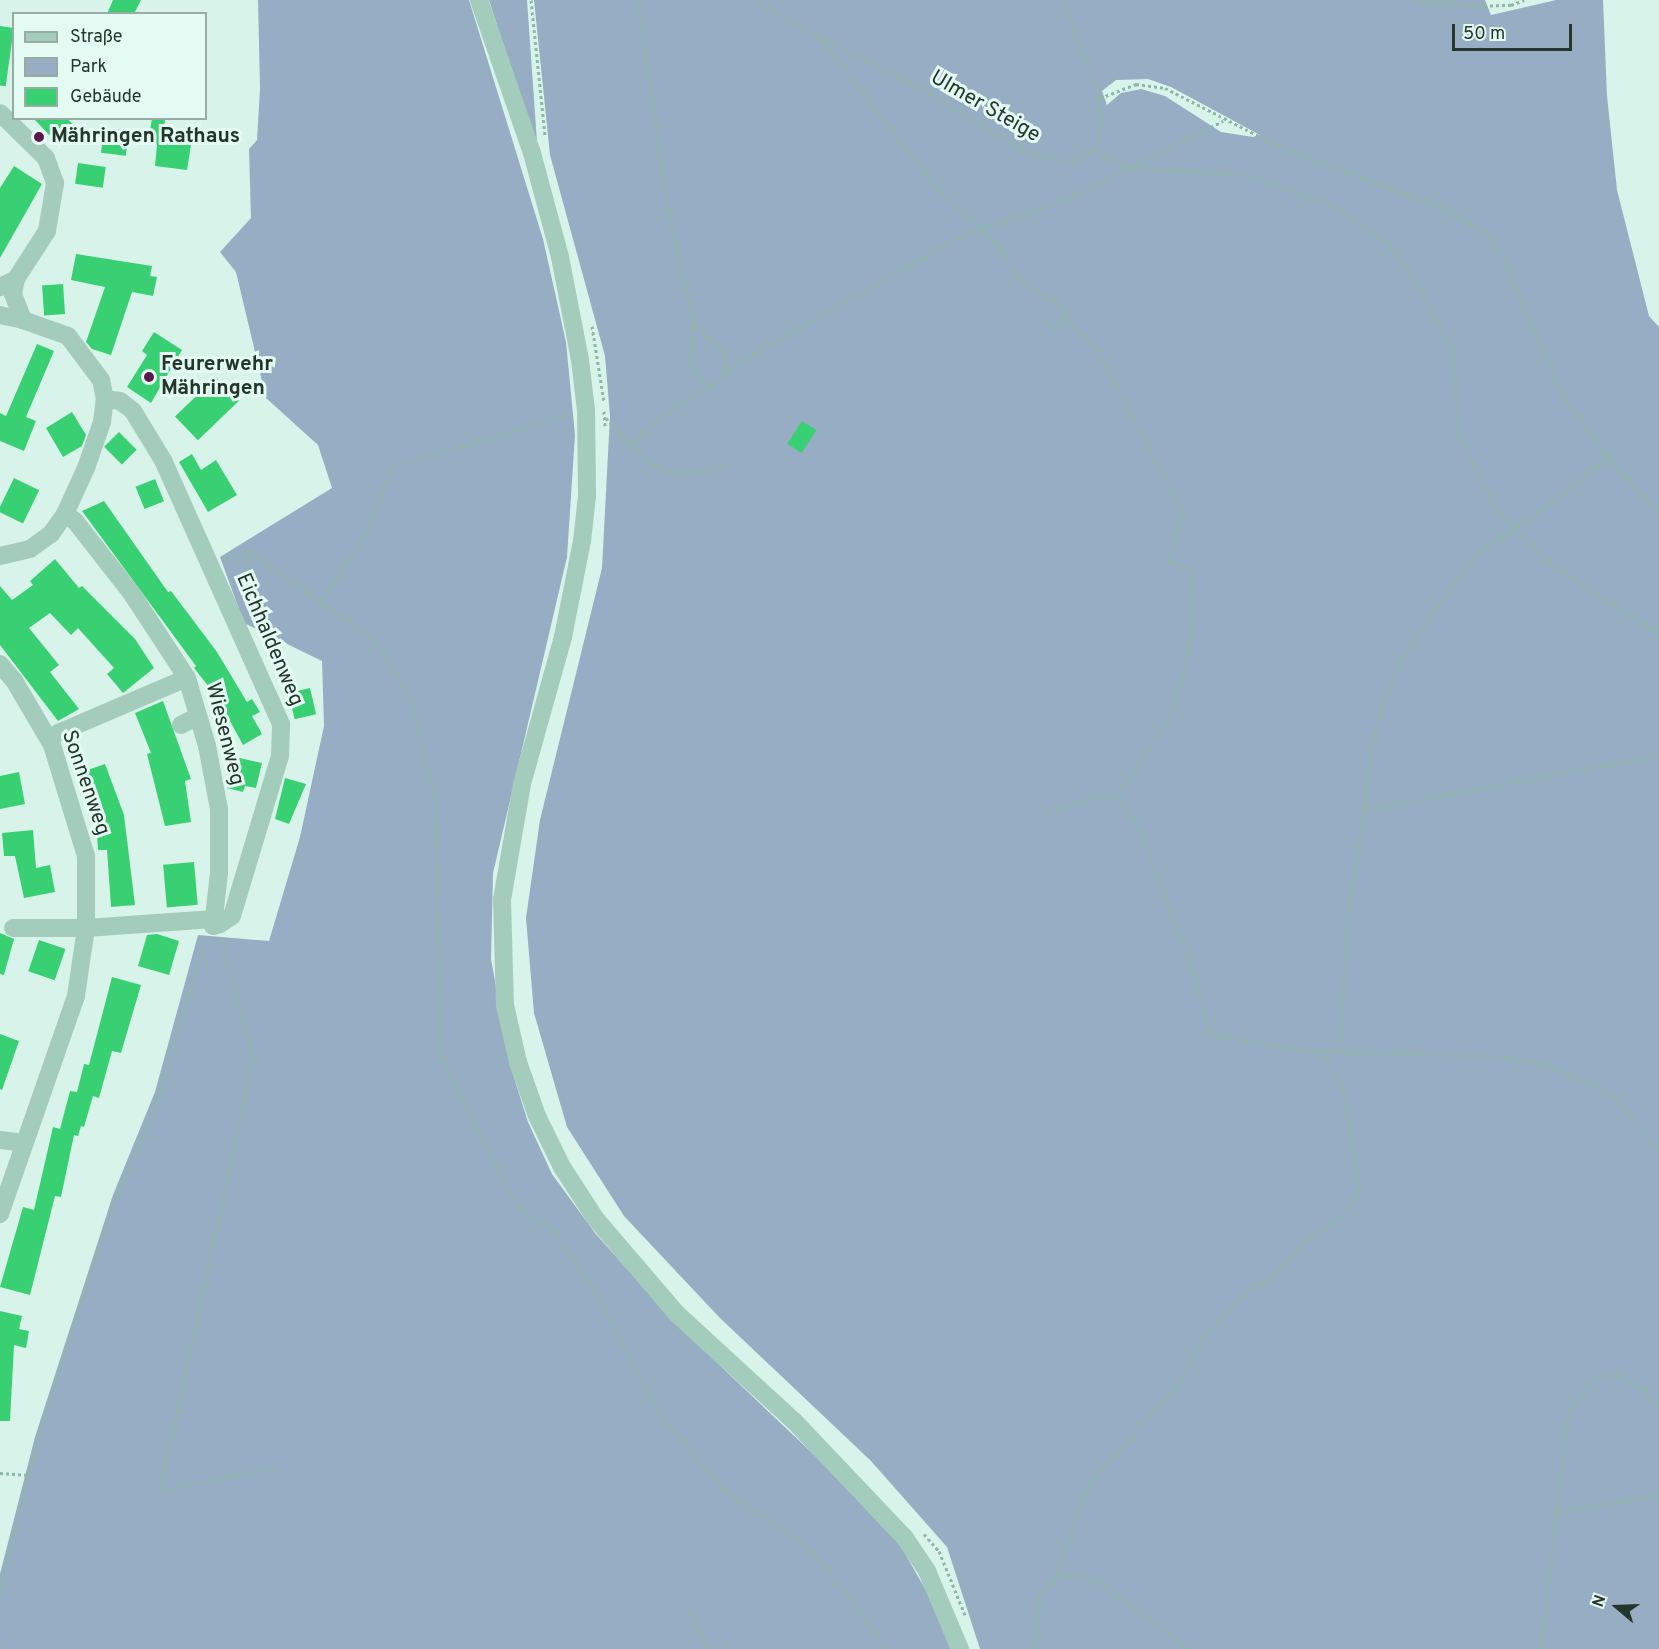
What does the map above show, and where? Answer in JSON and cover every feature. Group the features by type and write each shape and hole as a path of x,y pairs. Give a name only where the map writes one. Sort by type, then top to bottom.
{"street":[{"path":"480,0 532,153 560,256 580,360 586,410 587,486 582,541 563,637 522,784 502,900 505,1005 518,1062 537,1116 562,1167 596,1218 676,1313 794,1421 905,1538 932,1581 960,1649"},
{"path":"0,113 46,158 55,183 47,231 16,279 13,294 23,320"},
{"path":"0,287 16,279"},
{"path":"0,315 23,320 68,336 101,380 105,399 102,422 86,468 64,514 51,534 30,549 0,556"},
{"name":"Eichhaldenweg","path":"105,399 120,401 133,411 164,462 209,557 281,724 280,756 232,916 216,923"},
{"name":"Wiesenweg","path":"64,514 75,521 132,594 187,678 219,810 216,923"},
{"name":"Sonnenweg","path":"0,664 46,733 86,856 86,928 76,996 0,1214"},
{"path":"58,733 187,678"},
{"path":"181,725 198,716"},
{"path":"13,928 216,923"},
{"path":"0,1140 23,1143"}],"path":[{"path":"531,0 546,145"},
{"path":"638,0 669,212 694,323 691,364 702,382 713,385"},
{"name":"Ulmer Steige","path":"758,0 818,34 878,63 1022,149 1042,157 1072,161 1092,151"},
{"path":"1064,0 1100,98 1101,134 1092,151 1126,167 1248,175 1335,206 1391,246 1420,288 1452,348 1459,434 1499,514 1547,561 1659,634"},
{"path":"1418,0 1478,6 1512,5 1524,0"},
{"path":"818,34 937,187 1000,246 1017,278 1068,310 1056,331 1048,320"},
{"path":"1100,98 1121,87 1151,85 1165,88 1223,121 1282,148 1444,208 1486,232 1504,259 1562,394 1614,463 1659,512"},
{"path":"630,446 678,404 713,385 742,360 939,248 982,227 1066,200 1126,167 1223,121"},
{"path":"1064,318 1094,344 1183,512 1169,562 1193,570 1192,636 1174,709 1118,796"},
{"path":"694,323 728,357 728,368 723,378"},
{"path":"592,324 600,357 604,429"},
{"path":"209,557 250,552 321,602 366,533 393,466 586,410 605,418 643,459 671,473 703,472 731,464"},
{"path":"1339,1050 1349,907 1365,810 1370,753 1384,703 1406,651 1476,553 1514,529 1598,465 1607,453"},
{"path":"1598,465 1614,463"},
{"path":"236,619 250,552"},
{"path":"1365,810 1659,754"},
{"path":"1045,813 1093,797 1118,796"},
{"path":"1118,796 1139,828 1180,934 1210,1035 1322,1051 1508,1057 1547,1065 1597,1086 1613,1098 1659,1152"},
{"path":"0,1594 28,1476 105,1227 161,1091 202,944 216,923"},
{"path":"225,957 254,1057 160,1491 276,1467"},
{"path":"1033,1649 1037,1639 1039,1595 1055,1577 1089,1483 1176,1388 1203,1338 1250,1290 1269,1280 1310,1238 1341,1217 1360,1189 1344,1090 1322,1051"},
{"path":"142,1137 156,1142"},
{"path":"1542,1649 1567,1421 1589,1384 1600,1376 1616,1374 1644,1390 1659,1410"},
{"path":"0,1473 28,1476"},
{"path":"1557,1512 1659,1495"},
{"path":"919,1528 939,1551 967,1621"},
{"path":"1055,1577 1087,1577 1105,1587 1190,1649"},
{"path":"690,1611 709,1649"},
{"path":"0,1644 0,1649"},
{"path":"726,1645 730,1649"}],"green space":[{"path":"258,0 469,0 543,239 566,342 575,435 567,557 493,873 491,959 510,1065 528,1122 552,1174 595,1233 675,1323 866,1504 899,1543 928,1594 951,1649 0,1649 0,1574 35,1437 113,1195 155,1092 198,935 269,941 300,837 324,726 322,661 244,623 220,557 332,488 318,445 266,398 236,272 220,252 251,218 249,149 257,140 260,89"},
{"path":"489,0 527,0 537,142 520,97"},
{"path":"534,0 1485,0 1491,15 1556,0 1603,0 1607,96 1617,190 1649,316 1659,327 1659,1649 980,1649 947,1547 871,1461 719,1317 624,1216 567,1127 534,1013 526,918 540,820 602,568 610,416 605,356 550,155","holes":["1148,79 1171,87 1260,135 1253,137 1221,132 1165,96 1141,89 1121,93 1107,105 1102,91 1116,80"]}],"building":[{"path":"113,0 141,0 135,12 108,12"},
{"path":"0,26 12,28 6,86 0,86"},
{"path":"35,120 69,120 75,127 58,144"},
{"path":"152,120 165,120 163,141 191,145 187,170 155,166 157,145 148,144"},
{"path":"104,128 129,131 126,156 101,153"},
{"path":"78,163 106,167 103,188 75,184"},
{"path":"14,166 42,184 0,258 0,188"},
{"path":"76,254 152,266 150,276 157,277 153,296 132,292 111,355 92,349 86,342 105,287 71,280"},
{"path":"63,284 65,314 44,315 42,285"},
{"path":"154,332 182,350 151,403 127,387 147,355 142,351"},
{"path":"37,344 54,351 26,417 36,421 24,451 0,441 0,413 6,416"},
{"path":"216,377 239,401 198,440 175,417"},
{"path":"72,412 86,435 82,446 63,457 46,428"},
{"path":"802,421 816,430 802,453 787,444"},
{"path":"119,432 137,450 122,465 104,447"},
{"path":"192,454 201,470 216,460 237,495 208,512 179,462"},
{"path":"14,478 39,490 23,524 0,512 0,507"},
{"path":"155,479 164,501 145,509 136,487"},
{"path":"104,501 168,592 171,591 217,652 247,702 252,699 260,712 252,716 262,734 243,745 217,697 194,668 196,666 82,511"},
{"path":"55,559 79,588 82,586 135,639 154,668 123,693 107,674 114,668 78,628 71,635 50,613 29,628 59,665 50,672 79,709 58,721 0,645 0,586 12,600 33,585 30,581"},
{"path":"310,688 316,714 295,719 289,693"},
{"path":"163,701 191,779 185,781 191,822 165,826 147,754 151,753 135,713"},
{"path":"235,757 262,763 256,788 245,786 243,792 227,788"},
{"path":"105,764 124,815 135,905 111,907 107,850 98,850 95,808 91,809 79,773"},
{"path":"19,772 25,804 0,809 0,776"},
{"path":"285,778 306,784 289,824 275,819"},
{"path":"33,830 36,868 50,865 55,892 24,898 15,856 4,856 2,833"},
{"path":"194,862 198,905 167,908 163,865"},
{"path":"0,933 14,939 4,975 0,974"},
{"path":"157,934 179,941 169,975 138,966 147,935"},
{"path":"39,940 65,949 55,980 28,971"},
{"path":"112,977 141,985 121,1053 112,1051 99,1098 93,1096 84,1127 81,1126 78,1136 74,1135 61,1197 55,1196 30,1295 0,1287 23,1207 34,1210 53,1127 60,1129 70,1091 77,1092 84,1064 89,1065"},
{"path":"0,1034 19,1041 2,1090 0,1089"},
{"path":"0,1311 22,1316 19,1329 29,1331 26,1348 14,1345 10,1421 0,1421"}],"place":[{"name":"Mähringen Rathaus","path":"39,137"},
{"name":"Feurerwehr Mähringen","path":"149,377"}]}
